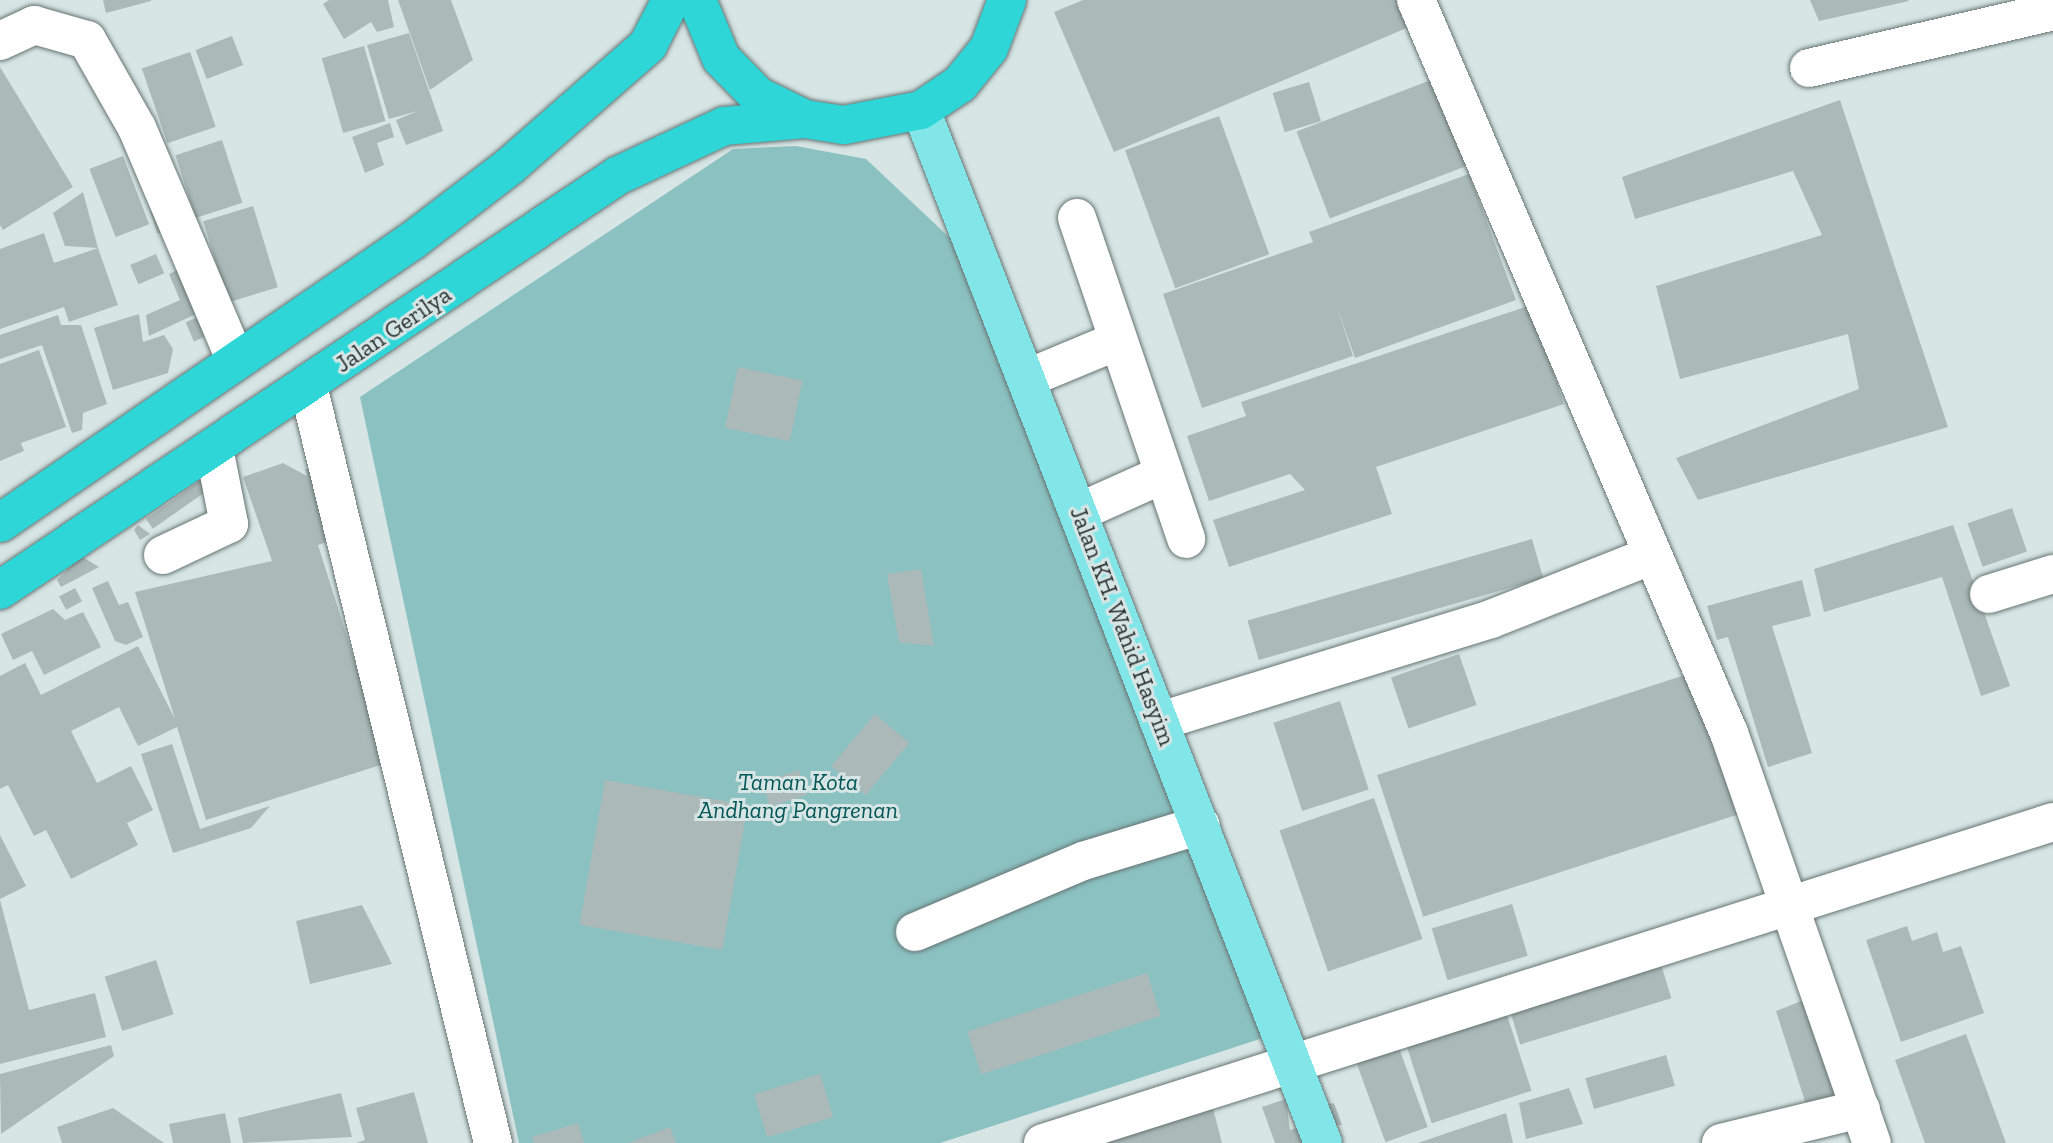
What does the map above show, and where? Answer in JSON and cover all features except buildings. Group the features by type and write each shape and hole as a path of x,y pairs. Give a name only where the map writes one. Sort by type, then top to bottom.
{"highway":[{"path":"32,568 0,523 235,359 412,241 557,129 648,45 671,0"},
{"path":"697,0 721,58 758,96 805,119"},
{"name":"Jalan Gerilya","path":"0,590 308,386 617,176 724,126 805,119 883,122 921,110 960,84 989,48 1007,2"}],"main road":[{"name":"Jalan KH. Wahid Hasyim","path":"921,110 1296,1061 1323,1143"}],"street":[{"path":"1416,0 1650,556 1729,733 1788,909 1866,1126 1721,1143"},
{"path":"1809,68 2053,12"},
{"path":"0,41 34,25 87,40 137,128 235,359"},
{"path":"1077,218 1186,539"},
{"path":"1028,378 1117,341"},
{"path":"308,386 493,1143"},
{"path":"163,555 229,524 214,448"},
{"path":"1079,512 1164,474"},
{"path":"1160,721 1491,619 1650,556"},
{"path":"1989,594 2053,574"},
{"path":"1043,1143 1296,1061 1788,909 2053,822"},
{"path":"915,932 1083,861 1201,825"}],"green space":[{"name":"Taman Kota Andhang Pangrenan","path":"796,146 866,159 950,238 1266,1037 940,1143 519,1143 360,397 733,149"}]}
